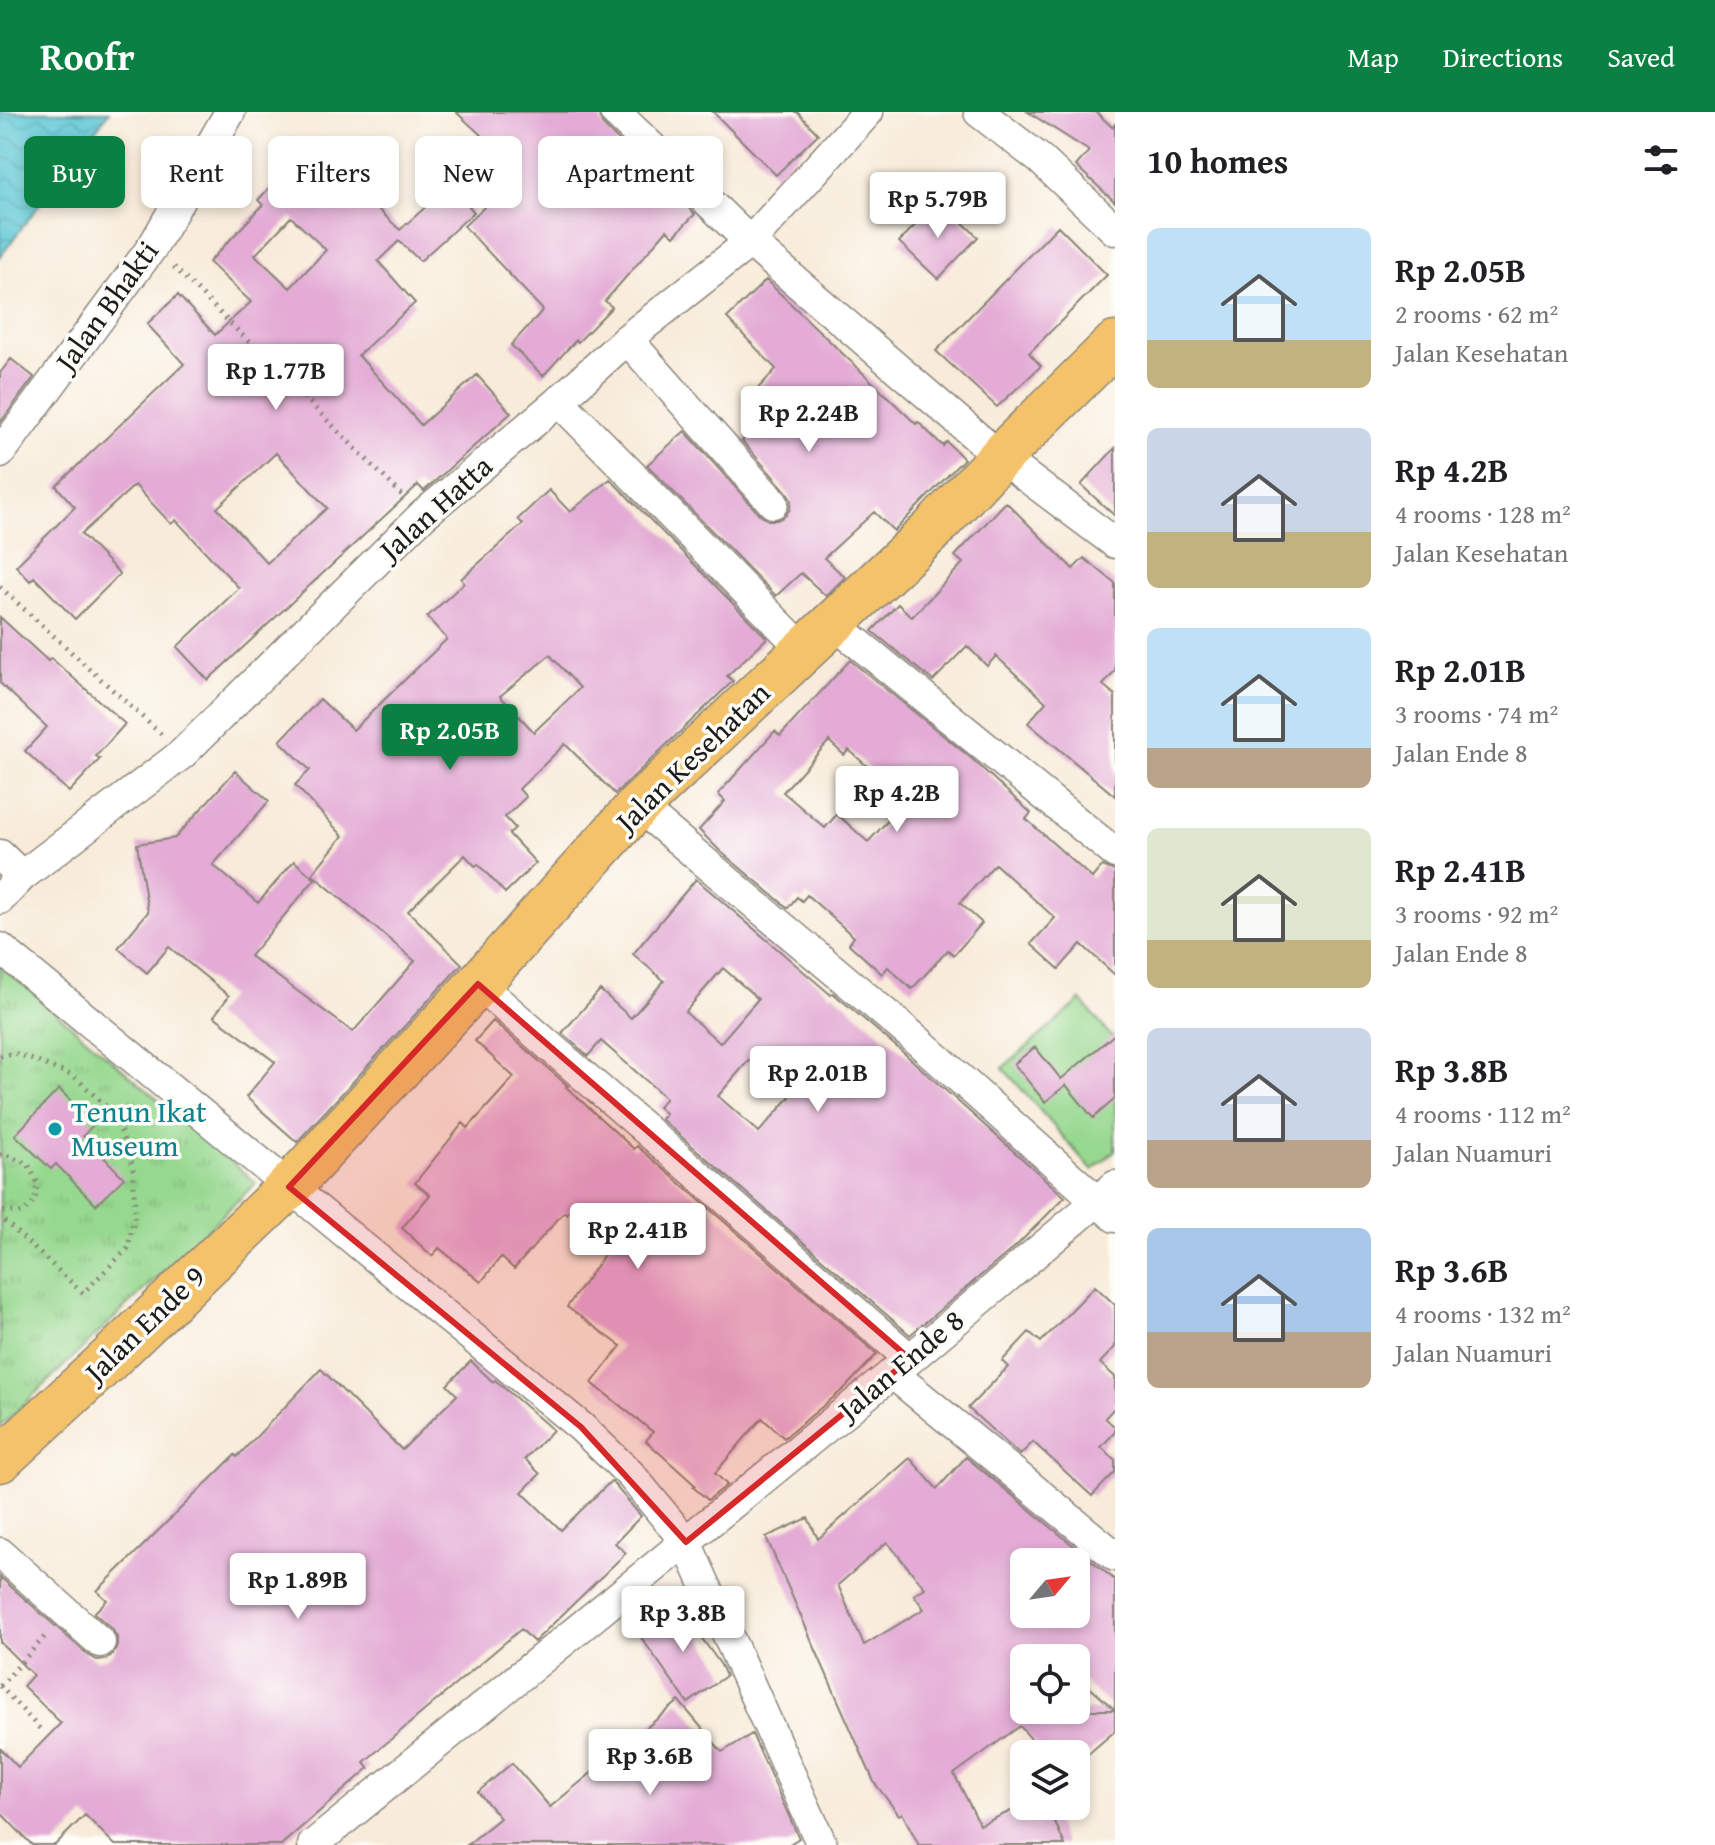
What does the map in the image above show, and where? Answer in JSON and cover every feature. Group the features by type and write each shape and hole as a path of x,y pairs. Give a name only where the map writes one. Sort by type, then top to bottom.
{"highway":[{"name":"Jalan Kesehatan","path":"289,1187 638,806 931,531 1000,457 1115,344"},
{"name":"Jalan Ende 9","path":"0,1460 289,1187"}],"street":[{"name":"Jalan Bhakti","path":"0,453 153,246 230,112"},
{"path":"615,112 750,242 1000,457 1115,543"},
{"name":"Jalan Hatta","path":"0,899 22,876 182,754 423,515 559,401 627,339 750,242 868,112"},
{"path":"979,112 1040,159 1115,230"},
{"path":"627,339 773,503"},
{"path":"559,401 818,636 1115,853"},
{"path":"638,806 1109,1201"},
{"path":"0,855 22,876"},
{"path":"0,948 581,1427 630,1474 686,1542 822,1845"},
{"path":"478,984 1115,1556"},
{"name":"Jalan Ende 8","path":"313,1845 901,1366 1109,1201"},
{"path":"0,1553 100,1642"}],"path":[{"path":"153,246 423,515"},
{"path":"0,587 182,754"},
{"path":"0,1056 15,1053 74,1076 115,1115 133,1166 135,1214 128,1248 83,1293 0,1214"},
{"path":"0,1155 28,1164 37,1182 35,1201 22,1213 0,1214"},
{"path":"40,1729 0,1686 66,1613"}],"highlighted area":[{"path":"478,984 910,1359 686,1542 581,1427 289,1187"}],"green space":[{"path":"0,965 256,1183 0,1427"},
{"path":"1081,1000 1115,1041 1115,1151 1092,1170 1003,1068"}],"water":[{"path":"0,112 109,112 91,136 24,136 24,208 37,208 0,257"}],"building":[{"path":"456,112 598,112 602,124 614,136 538,136 538,208 689,208 695,214 674,236 667,230 605,301 612,307 543,376 511,345 543,310 464,226 483,208 522,208 522,136 482,136"},
{"path":"713,112 797,112 818,134 776,175"},
{"path":"1028,112 1096,112 1112,127 1115,124 1115,202 1076,166 1089,151"},
{"path":"268,189 268,208 377,208 400,230 424,208 470,208 474,212 420,261 399,241 378,261 415,303 358,355 421,425 477,375 511,413 424,491 418,485 208,680 177,647 239,588 176,520 171,524 135,485 81,534 120,574 75,619 34,577 30,581 16,566 75,507 56,486 184,364 147,324 178,295 215,335 251,302 209,262 263,205 258,200","holes":["291,217 326,250 290,288 255,255","276,453 327,508 267,563 217,508"]},
{"path":"939,200 978,237 938,279 899,242"},
{"path":"1058,226 1107,275 1029,353 1041,366 997,407 936,351"},
{"path":"766,280 916,424 918,422 943,446 947,442 964,459 894,531 874,512 824,558 845,577 826,596 801,573 776,596 647,465 685,431 760,515 768,520 777,520 790,509 791,500 786,491 742,441 770,413 751,396 776,369 727,318"},
{"path":"11,359 34,377 0,423 0,373"},
{"path":"1115,448 1115,516 1081,485"},
{"path":"610,479 767,638 727,676 733,681 615,794 565,744 519,789 526,797 505,817 515,828 509,834 536,863 505,893 478,864 475,866 465,855 408,911 462,964 297,1142 246,1097 275,1062 214,1016 229,996 169,947 147,973 118,948 148,912 137,844 175,838 235,771 269,801 213,865 258,903 294,861 315,879 250,956 353,1032 415,961 312,874 343,836 295,785 310,770 280,741 320,699 353,730 447,639 427,617 464,583 461,579 523,524 518,519 549,490 570,512","holes":["550,655 580,688 534,732 500,696"]},
{"path":"1006,502 1073,569 1084,558 1115,583 1115,671 1103,685 1115,695 1115,796 1028,723 1046,702 996,656 987,666 967,646 933,681 872,631 898,604 912,617 963,563 955,556"},
{"path":"0,617 125,724 96,756 100,759 69,792 25,751 47,727 0,683"},
{"path":"850,660 971,758 1031,813 1026,819 1092,878 1102,866 1115,871 1115,975 1081,944 1059,969 1031,944 1055,918 995,864 960,903 982,923 954,955 948,950 912,989 888,967 882,974 849,944 854,937 807,895 802,901 797,897 788,908 699,830 725,801 718,794 775,731 780,736","holes":["829,741 844,755 849,750 906,801 868,842 837,814 825,828 783,792"]},
{"path":"696,879 905,1054 1065,1197 1016,1246 910,1335 661,1119 666,1114 658,1107 666,1098 601,1041 588,1056 562,1033 600,990 631,1018 664,981 633,954","holes":["723,968 758,999 720,1043 685,1012","749,1060 790,1097 759,1132 718,1096"]},
{"path":"493,1021 634,1149 637,1146 877,1354 845,1388 784,1438 762,1418 715,1473 727,1485 708,1500 646,1441 653,1432 592,1383 621,1346 567,1307 611,1245 571,1209 567,1214 564,1212 514,1269 501,1257 481,1282 439,1248 432,1256 402,1228 430,1195 415,1183 463,1123 468,1128 514,1077 475,1041"},
{"path":"1115,1034 1115,1099 1093,1118 1066,1085 1045,1102 1014,1064 1035,1047 1061,1079"},
{"path":"59,1089 94,1124 83,1136 124,1178 96,1205 56,1164 51,1169 15,1135"},
{"path":"1095,1286 1115,1305 1115,1347 1100,1363 1115,1377 1115,1407 1105,1418 1115,1427 1115,1432 1101,1447 1115,1460 1115,1472 1092,1496 1033,1442 1020,1455 968,1408 1008,1367 1002,1361 1029,1332 1041,1342"},
{"path":"471,1361 553,1430 525,1459 540,1474 522,1492 561,1530 611,1481 641,1516 615,1543 626,1553 534,1642 521,1629 456,1684 364,1762 369,1768 281,1845 115,1845 85,1815 55,1845 32,1845 0,1812 0,1748 18,1767 61,1723 23,1686 33,1675 0,1642 0,1577 88,1655 97,1660 106,1659 117,1646 117,1637 94,1613 107,1600 97,1591 235,1455 237,1457 321,1369 402,1450 457,1395 447,1385"},
{"path":"966,1457 1076,1548 1010,1548 1010,1628 1090,1628 1090,1559 1115,1580 1115,1710 1115,1731 1090,1752 1090,1740 1032,1740 1020,1726 954,1774 980,1825 1010,1811 1010,1820 1054,1820 1065,1845 919,1845 902,1813 899,1815 874,1782 766,1537 808,1518 818,1539 910,1458 937,1489","holes":["887,1542 925,1588 914,1595 924,1609 864,1645 838,1585"]},
{"path":"678,1605 726,1676 688,1703 638,1633"},
{"path":"679,1701 722,1752 752,1734 799,1838 788,1845 467,1845 500,1818 478,1792 512,1763 550,1807"}],"place":[{"name":"Tenun Ikat Museum","path":"55,1129"}]}
